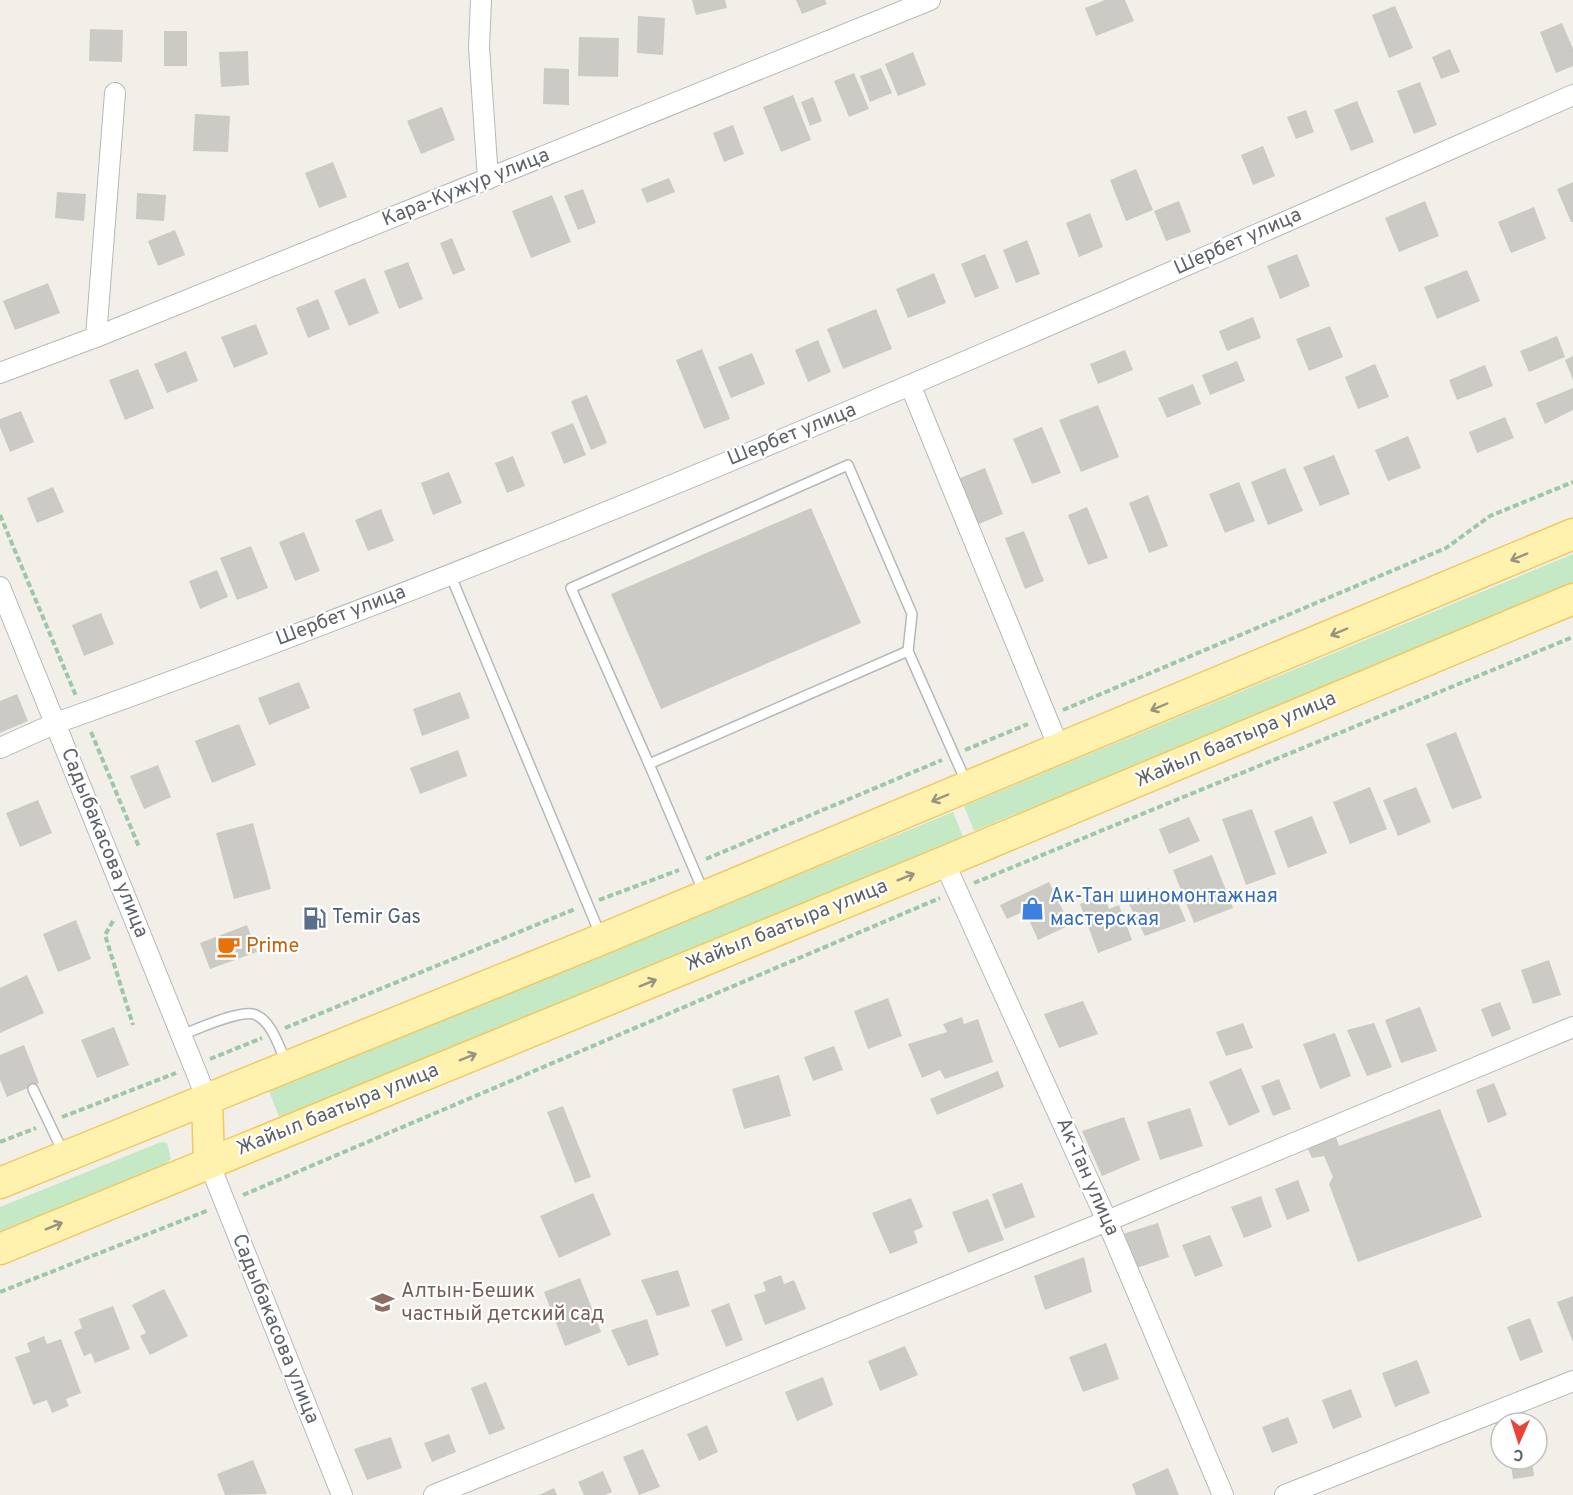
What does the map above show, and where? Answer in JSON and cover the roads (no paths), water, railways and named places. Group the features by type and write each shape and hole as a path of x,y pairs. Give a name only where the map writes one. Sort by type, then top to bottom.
{"main road":[{"path":"0,1183 602,939 1573,534"},
{"name":"Жайыл баатыра улица","path":"0,1249 944,862 1573,599"},
{"path":"207,1100 208,1163"}],"street":[{"path":"481,0 479,46 488,179"},
{"name":"Кара-Кужур улица","path":"0,373 96,337 930,0"},
{"path":"96,337 115,93"},
{"name":"Шербет улица","path":"0,748 56,723 450,574 911,387 1573,95"},
{"path":"911,387 1059,748"},
{"name":"Садыбакасова улица","path":"0,587 207,1100"},
{"name":"Ак-Тан улица","path":"944,862 1107,1221 1223,1495"},
{"path":"434,1495 1107,1221 1573,1027"},
{"name":"Садыбакасова улица","path":"208,1163 342,1495"},
{"path":"1285,1495 1573,1381"}],"lane":[{"path":"705,896 571,588 848,465 912,614 909,651 968,786"},
{"path":"450,574 602,939"},
{"path":"649,764 909,651"},
{"path":"181,1035 245,1013 256,1015 273,1034 288,1066"},
{"path":"33,1089 66,1157"}],"place":[{"name":"Ак-Тан шиномонтажная мастерская","path":"1032,908"},
{"name":"Temir Gas","path":"314,918"},
{"name":"Prime","path":"228,947"},
{"name":"Алтын-Бешик частный детский сад","path":"383,1303"}]}
